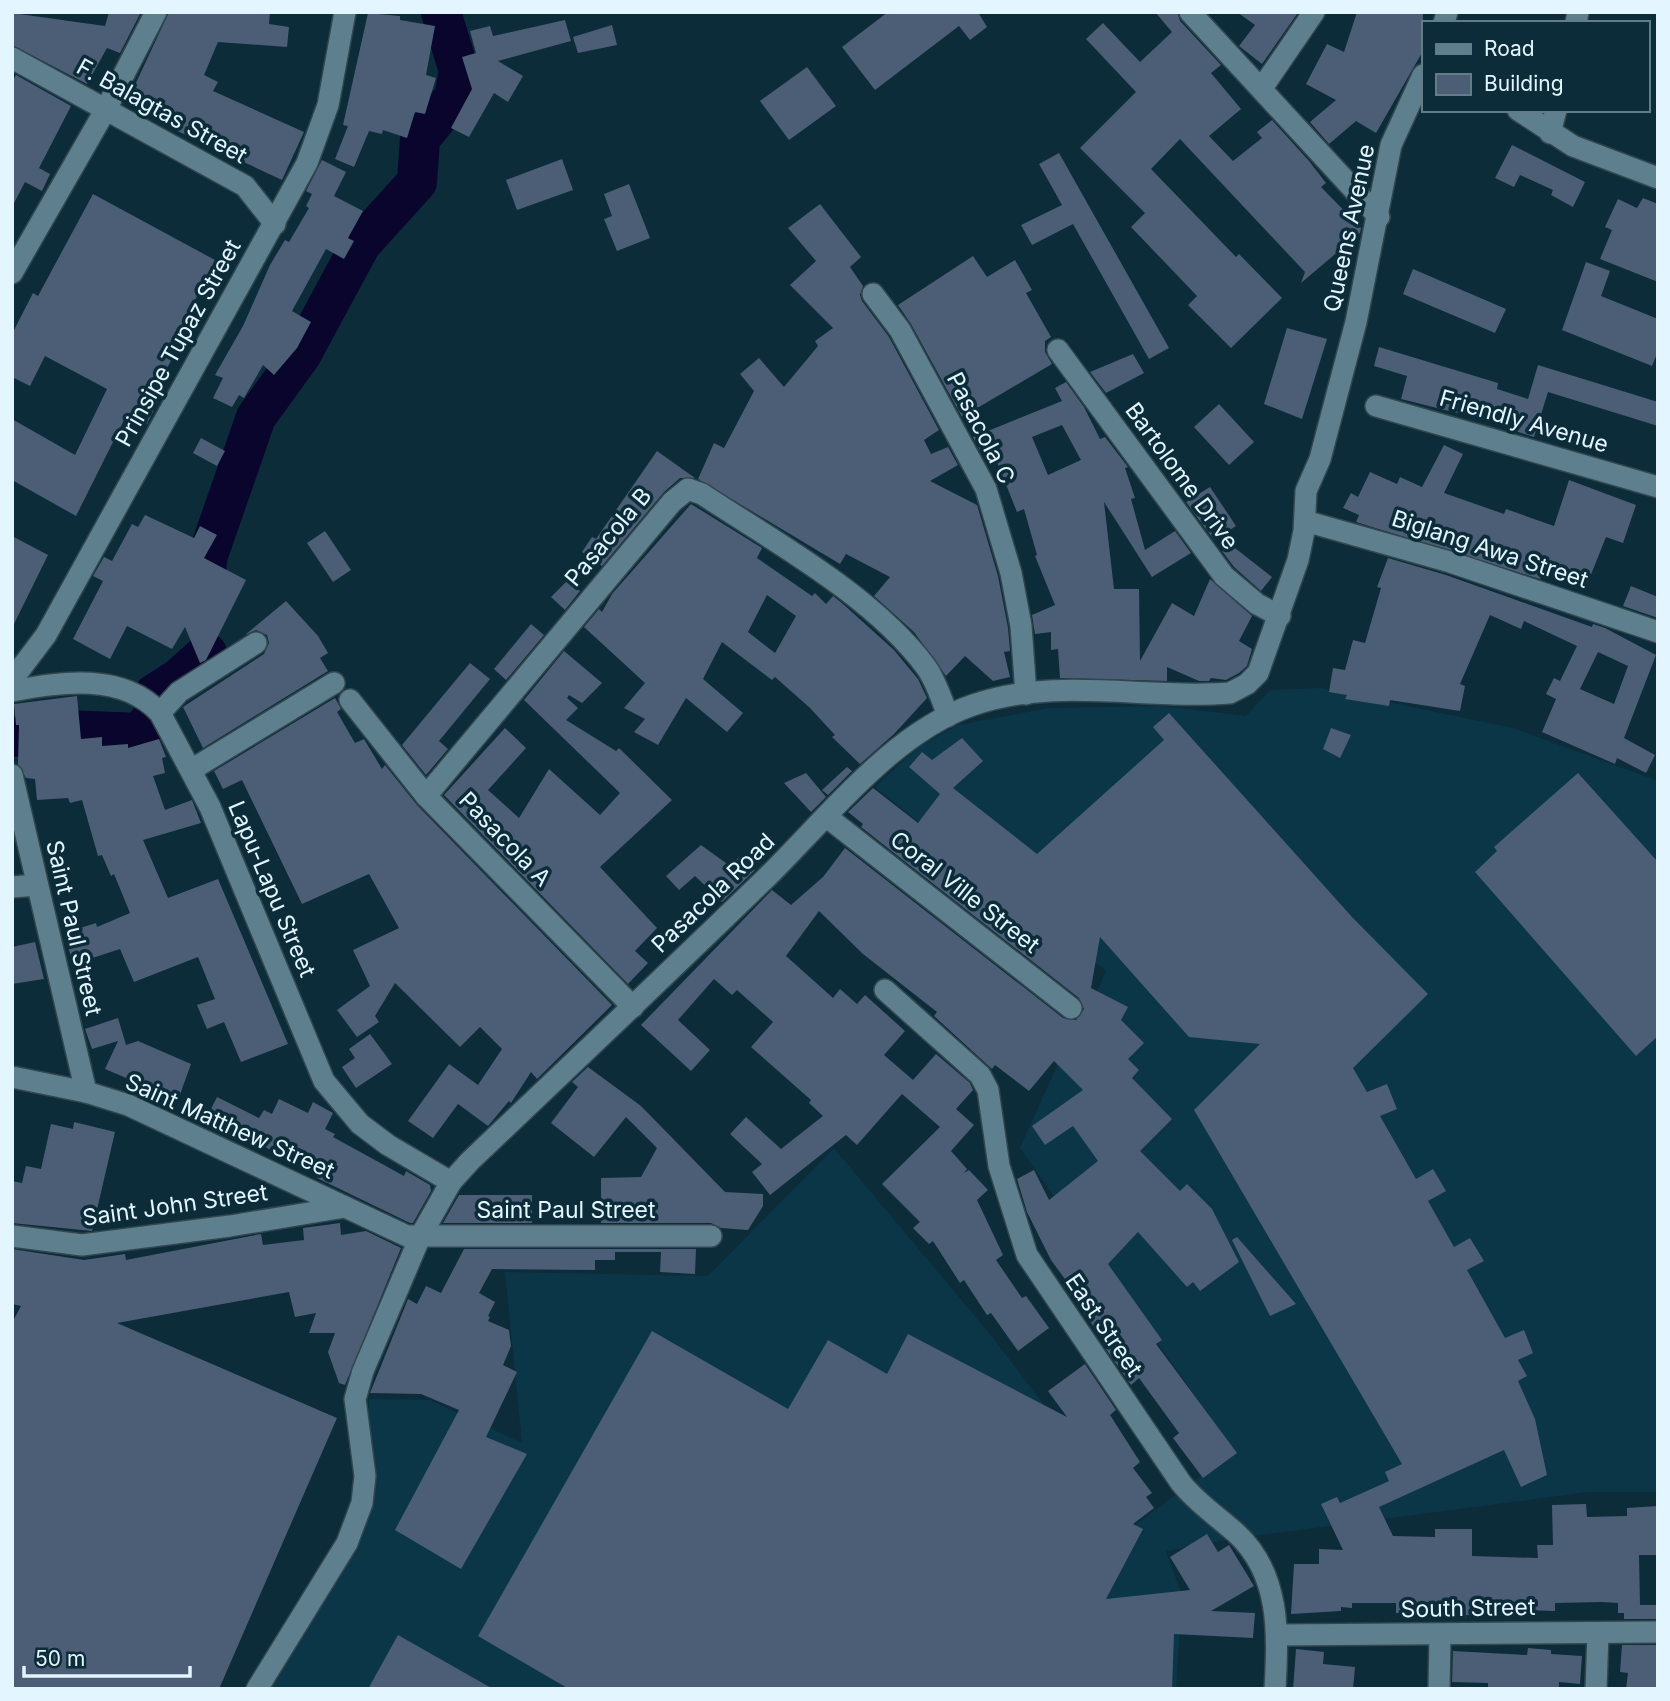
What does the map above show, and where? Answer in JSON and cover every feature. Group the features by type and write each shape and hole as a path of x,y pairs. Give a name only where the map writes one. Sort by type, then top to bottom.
{"street":[{"path":"12,273 106,109 156,12"},
{"name":"Prinsipe Tupaz Street","path":"12,680 46,635 275,224 321,129 338,65 345,12"},
{"path":"1190,12 1378,217"},
{"path":"1262,88 1314,12"},
{"name":"F. Balagtas Street","path":"12,58 245,186 275,224"},
{"name":"Queens Avenue","path":"1348,356 1391,145 1422,77"},
{"path":"1521,112 1573,146 1658,178"},
{"path":"1550,133 1555,112"},
{"name":"Pasacola C","path":"873,295 900,330 986,489 1011,573 1021,626 1026,687"},
{"name":"Bartolome Drive","path":"1058,350 1224,576 1257,604 1280,616"},
{"name":"Pasacola Road","path":"257,1689 347,1543 362,1503 365,1476 355,1399 363,1371 420,1237 451,1182 898,749 948,716 1026,687 1230,693 1247,684 1258,673 1298,560 1305,521 1306,491 1320,459 1348,356"},
{"name":"Friendly Avenue","path":"1376,406 1658,487"},
{"name":"Pasacola B","path":"426,796 672,502 688,489 702,494 835,582 890,628 928,670 948,716"},
{"name":"Biglang Awa Street","path":"1305,521 1463,565 1658,632"},
{"path":"160,713 179,692 256,643"},
{"path":"191,770 334,682"},
{"name":"Lapu-Lapu Street","path":"12,691 56,683 92,683 128,691 148,702 160,713 225,841 324,1081 360,1124 388,1145 451,1182"},
{"name":"Pasacola A","path":"350,700 426,796 633,1007"},
{"name":"Saint Paul Street","path":"12,775 86,1092"},
{"name":"Coral Ville Street","path":"827,817 1071,1008"},
{"path":"12,887 37,885"},
{"name":"East Street","path":"885,990 980,1075 988,1090 1006,1196 1027,1255 1181,1483 1207,1511 1237,1534 1263,1567 1271,1591 1278,1635 1275,1689"},
{"name":"Saint Matthew Street","path":"12,1077 86,1092 128,1105 407,1236 420,1237"},
{"name":"Saint John Street","path":"12,1236 82,1245 345,1207"},
{"name":"Saint Paul Street","path":"420,1237 711,1236"},
{"name":"South Street","path":"1278,1635 1658,1632"},
{"path":"1596,1689 1598,1633"},
{"path":"1438,1689 1440,1635"}],"shaded area":[{"path":"1320,688 1513,728 1658,781 1658,1492 1588,1492 1231,1539 1166,1551 1182,1595 1176,1689 263,1689 366,1509 369,1399 430,1400 522,1443 505,1272 708,1276 834,1148 994,1339 1135,1525 1234,1451 1020,1148 1061,1057 1082,1025 1106,971 875,787 918,747 958,725 1049,708 1162,706 1246,716 1270,690"}],"building":[{"path":"109,12 141,12 120,53 107,48 87,84 12,45 12,13 105,26"},
{"path":"169,12 270,12 269,24 289,27 287,47 218,42 204,75 218,82 213,91 304,132 282,180 171,128 127,102"},
{"path":"888,12 978,12 987,27 970,40 959,26 875,90 842,47"},
{"path":"1155,12 1177,12 1180,21 1221,65 1211,73 1241,109 1209,136 1233,161 1262,138 1257,132 1272,120 1326,183 1321,187 1361,228 1360,233 1301,283 1305,272 1180,139 1151,169 1236,257 1239,254 1282,298 1231,348 1188,305 1197,296 1131,227 1145,213 1080,148 1136,92 1086,39 1103,23 1140,62 1172,32"},
{"path":"1237,12 1297,14 1262,64 1239,46 1255,25"},
{"path":"1357,12 1423,12 1422,53 1376,133 1356,121 1329,144 1310,122 1336,100 1306,84 1327,44 1344,52"},
{"path":"368,13 400,16 400,20 435,26 426,75 436,78 425,114 415,112 407,138 383,130 382,134 369,131 354,167 335,159 348,126 343,125"},
{"path":"565,20 571,41 498,61 523,76 508,102 494,93 469,137 451,128 472,89 462,57 476,53 470,31 490,26 493,36"},
{"path":"612,25 617,45 578,53 573,37"},
{"path":"807,67 836,106 789,140 760,101"},
{"path":"16,75 71,106 39,168 50,174 42,191 25,182 12,207 12,81"},
{"path":"1512,145 1585,182 1573,207 1551,195 1553,190 1520,175 1514,187 1495,178"},
{"path":"1059,153 1169,348 1149,359 1073,224 1032,245 1021,225 1062,205 1039,164"},
{"path":"562,159 573,190 517,210 506,180"},
{"path":"322,160 346,172 334,196 363,211 348,238 354,241 344,259 326,249 292,311 311,322 297,348 274,375 263,365 244,398 239,395 232,407 213,398 223,378 215,375 243,326 270,265 285,240 289,242 309,208 306,206 312,194 306,191"},
{"path":"629,184 650,238 617,251 604,219 612,216 604,194"},
{"path":"93,194 215,260 171,348 176,351 162,378 165,380 165,387 147,424 127,414 76,516 12,480 12,419 75,455 107,389 45,356 30,386 12,377 12,334 33,293 38,296"},
{"path":"1643,198 1658,204 1658,282 1600,259 1612,230 1605,227 1618,199 1637,208"},
{"path":"820,204 861,257 850,267 863,286 860,295 862,301 889,337 939,430 924,440 931,454 948,447 958,465 930,481 977,505 998,576 1008,628 1010,651 1004,652 1010,677 993,681 965,656 946,676 914,632 874,596 890,577 846,554 840,564 698,479 714,443 724,448 754,391 740,374 759,358 784,387 818,346 815,341 833,328 790,285 816,261 788,228"},
{"path":"973,256 987,277 1015,260 1032,290 1026,293 1051,337 1045,341 1045,352 1052,364 962,417 898,305"},
{"path":"1586,262 1610,271 1601,296 1658,319 1658,351 1652,366 1562,330"},
{"path":"1413,269 1506,309 1495,333 1403,294"},
{"path":"1287,328 1327,339 1302,419 1264,404"},
{"path":"1379,347 1498,383 1497,389 1528,399 1538,365 1658,402 1658,426 1548,392 1534,437 1506,428 1509,417 1467,406 1465,415 1401,399 1407,376 1374,366"},
{"path":"1133,354 1144,373 1106,393 1090,372"},
{"path":"1066,382 1084,407 1100,439 1105,437 1128,467 1125,468 1135,498 1131,499 1145,550 1175,531 1191,553 1152,577 1104,502 1114,589 1139,589 1140,661 1172,603 1194,616 1210,579 1252,616 1239,641 1252,649 1247,666 1239,673 1226,680 1211,678 1209,681 1199,681 1167,667 1167,681 1060,678 1058,649 1051,650 1051,632 1035,634 1032,615 1055,605 1035,556 1037,555 1024,509 1017,512 995,457 993,461 988,448 981,452 973,437 1062,401 1055,388","holes":["1062,425 1081,460 1048,475 1032,437"]},
{"path":"1219,404 1254,442 1229,465 1194,427"},
{"path":"201,438 225,451 217,466 193,453"},
{"path":"1444,445 1463,454 1444,493 1504,514 1506,509 1554,526 1569,480 1636,505 1623,543 1606,537 1588,582 1546,564 1540,579 1356,522 1359,515 1343,508 1351,493 1358,497 1370,472 1397,484 1400,477 1422,487"},
{"path":"657,451 695,478 680,478 664,492 602,566 582,552 592,537 596,539"},
{"path":"1210,487 1236,526 1214,540 1186,502"},
{"path":"691,504 762,548 757,558 812,596 815,593 826,604 833,596 843,604 894,650 918,679 927,698 894,734 860,764 832,737 835,735 810,708 775,677 772,680 722,642 703,679 743,713 727,732 686,698 658,745 634,732 645,719 624,708 645,683 584,627 599,609 602,612 612,594","holes":["767,595 796,616 775,653 748,632"]},
{"path":"145,515 194,538 200,526 217,535 204,558 246,580 206,660 200,663 185,627 172,649 127,626 110,659 73,639 103,581 93,576 104,557 112,561 132,524 138,527"},
{"path":"325,531 351,570 333,582 307,543"},
{"path":"12,536 48,555 12,628"},
{"path":"1226,541 1272,577 1261,591 1234,567 1222,551"},
{"path":"1388,558 1446,575 1592,627 1593,624 1605,628 1656,655 1624,738 1655,755 1646,773 1617,758 1615,764 1542,732 1556,699 1546,694 1554,678 1560,681 1577,646 1524,621 1521,629 1490,615 1460,684 1465,686 1460,711 1390,700 1389,706 1345,699 1347,695 1329,692 1333,668 1345,670 1353,640 1365,643 1381,588 1377,587","holes":["1598,652 1628,666 1614,704 1580,689"]},
{"path":"568,580 580,591 565,610 551,597"},
{"path":"1631,586 1658,597 1658,618 1623,606"},
{"path":"286,601 318,636 328,653 320,658 328,671 203,748 183,707 264,654 269,643 267,635 256,630 245,635"},
{"path":"531,624 544,635 506,680 494,669"},
{"path":"564,651 602,683 582,703 569,695 567,698 578,708 566,720 616,751 619,748 672,800 600,867 657,928 635,951 648,963 628,984 444,795 505,728 526,748 488,790 519,818 549,769 600,815 620,793 524,700"},
{"path":"470,663 490,679 439,741 448,749 426,775 402,745"},
{"path":"77,696 81,739 102,737 102,746 128,744 128,748 159,739 166,757 162,758 165,773 153,776 165,810 192,800 201,823 143,840 168,898 218,879 288,1044 241,1062 224,1022 207,1029 197,1005 215,999 198,957 134,982 120,949 74,964 66,942 80,938 77,929 96,923 97,927 130,913 114,874 111,876 102,855 98,856 82,800 70,803 68,798 37,800 35,779 26,778 18,764 19,725 16,725 14,704"},
{"path":"335,698 341,709 337,712 355,743 364,739 382,769 385,765 417,805 612,1005 537,1079 531,1072 511,1103 509,1101 488,1126 458,1104 433,1138 408,1121 449,1064 478,1085 502,1049 480,1027 460,1047 395,983 375,1016 379,1022 357,1037 337,1010 370,986 353,950 399,928 369,874 302,904 242,780 223,789 214,771"},
{"path":"1169,713 1352,917 1428,994 1353,1068 1367,1092 1387,1084 1397,1109 1380,1116 1416,1179 1433,1169 1446,1191 1428,1201 1454,1247 1470,1238 1484,1261 1467,1270 1505,1338 1524,1330 1533,1353 1518,1360 1527,1376 1518,1381 1535,1419 1547,1475 1521,1487 1504,1450 1379,1507 1393,1536 1435,1537 1435,1529 1472,1529 1472,1556 1538,1558 1537,1545 1553,1545 1552,1505 1586,1504 1587,1517 1627,1516 1627,1508 1658,1506 1658,1555 1639,1555 1640,1605 1658,1605 1658,1619 1624,1619 1624,1613 1618,1613 1618,1603 1602,1602 1555,1603 1555,1611 1492,1609 1492,1615 1466,1615 1466,1618 1442,1618 1442,1613 1396,1613 1396,1603 1352,1603 1352,1608 1341,1607 1341,1611 1291,1614 1294,1564 1319,1564 1319,1549 1343,1550 1321,1504 1337,1497 1340,1503 1389,1481 1385,1472 1402,1464 1194,1110 1260,1044 1189,1037 1100,937 1091,988 1128,1007 1121,1020 1144,1043 1128,1059 1139,1070 1132,1078 1172,1119 1140,1151 1180,1191 1187,1184 1212,1209 1239,1262 1200,1291 1193,1282 1187,1287 1138,1232 1108,1264 1162,1340 1156,1344 1237,1453 1203,1478 1173,1438 1179,1433 1139,1378 1131,1385 1106,1349 1109,1347 1063,1285 1067,1282 1051,1260 1027,1212 1017,1179 1034,1170 1049,1200 1098,1161 1073,1126 1045,1145 1032,1126 1083,1090 1054,1061 1029,1091 995,1065 992,1069 934,1016 937,1012 863,954 819,911 786,956 833,998 840,989 857,1004 865,995 905,1031 884,1055 913,1080 936,1054 970,1083 973,1090 956,1109 974,1125 951,1151 967,1169 964,1173 969,1170 988,1190 977,1200 1003,1255 996,1260 1022,1298 1026,1296 1049,1328 1018,1351 991,1313 987,1315 964,1280 960,1283 933,1241 929,1244 913,1228 920,1222 882,1184 940,1127 902,1094 857,1145 846,1135 770,1195 752,1172 762,1164 730,1134 746,1117 781,1149 823,1116 809,1103 811,1100 751,1047 773,1022 737,990 732,995 714,979 678,1020 710,1050 691,1071 641,1025 772,890 791,905 823,877 845,848 1063,1018 1076,1020 1084,1009 1079,998 861,827 863,824 848,812 873,788 918,823 940,794 909,767 922,752 932,760 962,738 983,761 953,788 1037,854 1164,740 1153,727"},
{"path":"1331,728 1351,735 1340,758 1323,749"},
{"path":"847,767 852,771 828,795 822,790"},
{"path":"806,773 826,797 811,812 784,783"},
{"path":"1578,773 1658,862 1658,1036 1636,1056 1475,872 1497,851 1494,847"},
{"path":"701,845 730,866 740,856 755,870 722,902 695,876 679,890 666,876"},
{"path":"35,942 44,979 12,984 12,947"},
{"path":"118,1018 126,1045 138,1041 191,1064 178,1100 105,1069 118,1041 92,1049 85,1029"},
{"path":"370,1034 392,1064 356,1088 342,1067 355,1058 349,1049"},
{"path":"588,1067 641,1106 725,1192 763,1194 763,1206 748,1230 721,1228 711,1223 601,1223 601,1178 641,1177 657,1148 626,1117 594,1157 551,1123 578,1087 572,1082"},
{"path":"217,1097 259,1118 264,1110 272,1114 279,1099 308,1113 313,1102 333,1113 325,1129 335,1134 333,1137 404,1176 406,1171 430,1185 431,1191 413,1223 410,1223 317,1178 320,1173 206,1119"},
{"path":"74,1122 115,1132 92,1231 12,1223 12,1181 22,1183 26,1166 41,1169 51,1124 73,1129"},
{"path":"459,1195 532,1195 532,1223 443,1223"},
{"path":"340,1223 341,1235 366,1231 401,1248 345,1385 339,1383 328,1352 335,1333 309,1333 316,1313 295,1317 289,1292 117,1323 337,1418 219,1689 12,1689 12,1323 21,1306 12,1304 12,1249 84,1260 125,1254 126,1260 261,1234 263,1245 304,1240 303,1228"},
{"path":"1237,1237 1296,1304 1270,1316 1232,1240"},
{"path":"464,1249 696,1249 695,1274 660,1272 661,1252 615,1252 615,1260 595,1260 595,1270 492,1269 479,1293 495,1302 488,1321 509,1330 511,1346 503,1365 517,1372 486,1437 527,1454 461,1569 395,1530 459,1410 421,1394 370,1393 408,1299 417,1304 426,1286 441,1293"},
{"path":"652,1331 788,1409 828,1340 887,1374 908,1334 1067,1417 1048,1391 1085,1364 1116,1410 1110,1415 1140,1462 1133,1468 1152,1493 1146,1497 1154,1508 1133,1524 1143,1529 1106,1599 1190,1590 1170,1557 1207,1534 1218,1552 1229,1545 1254,1586 1211,1611 1255,1613 1253,1638 1174,1634 1172,1689 569,1689 478,1636"},
{"path":"398,1635 493,1689 368,1689"},
{"path":"1622,1645 1658,1645 1658,1689 1626,1689 1628,1673 1620,1672"},
{"path":"1528,1648 1551,1650 1551,1654 1582,1656 1580,1684 1559,1682 1559,1689 1488,1689 1488,1683 1452,1682 1453,1651 1527,1655"},
{"path":"1296,1649 1324,1652 1323,1664 1355,1667 1353,1689 1293,1689"}],"waterway":[{"path":"205,606 207,558 256,417 301,355 361,244 417,182 420,139 454,97 459,71 441,12"},
{"path":"154,694 179,678 207,653"},
{"path":"12,737 65,730 140,733 153,716"}]}
